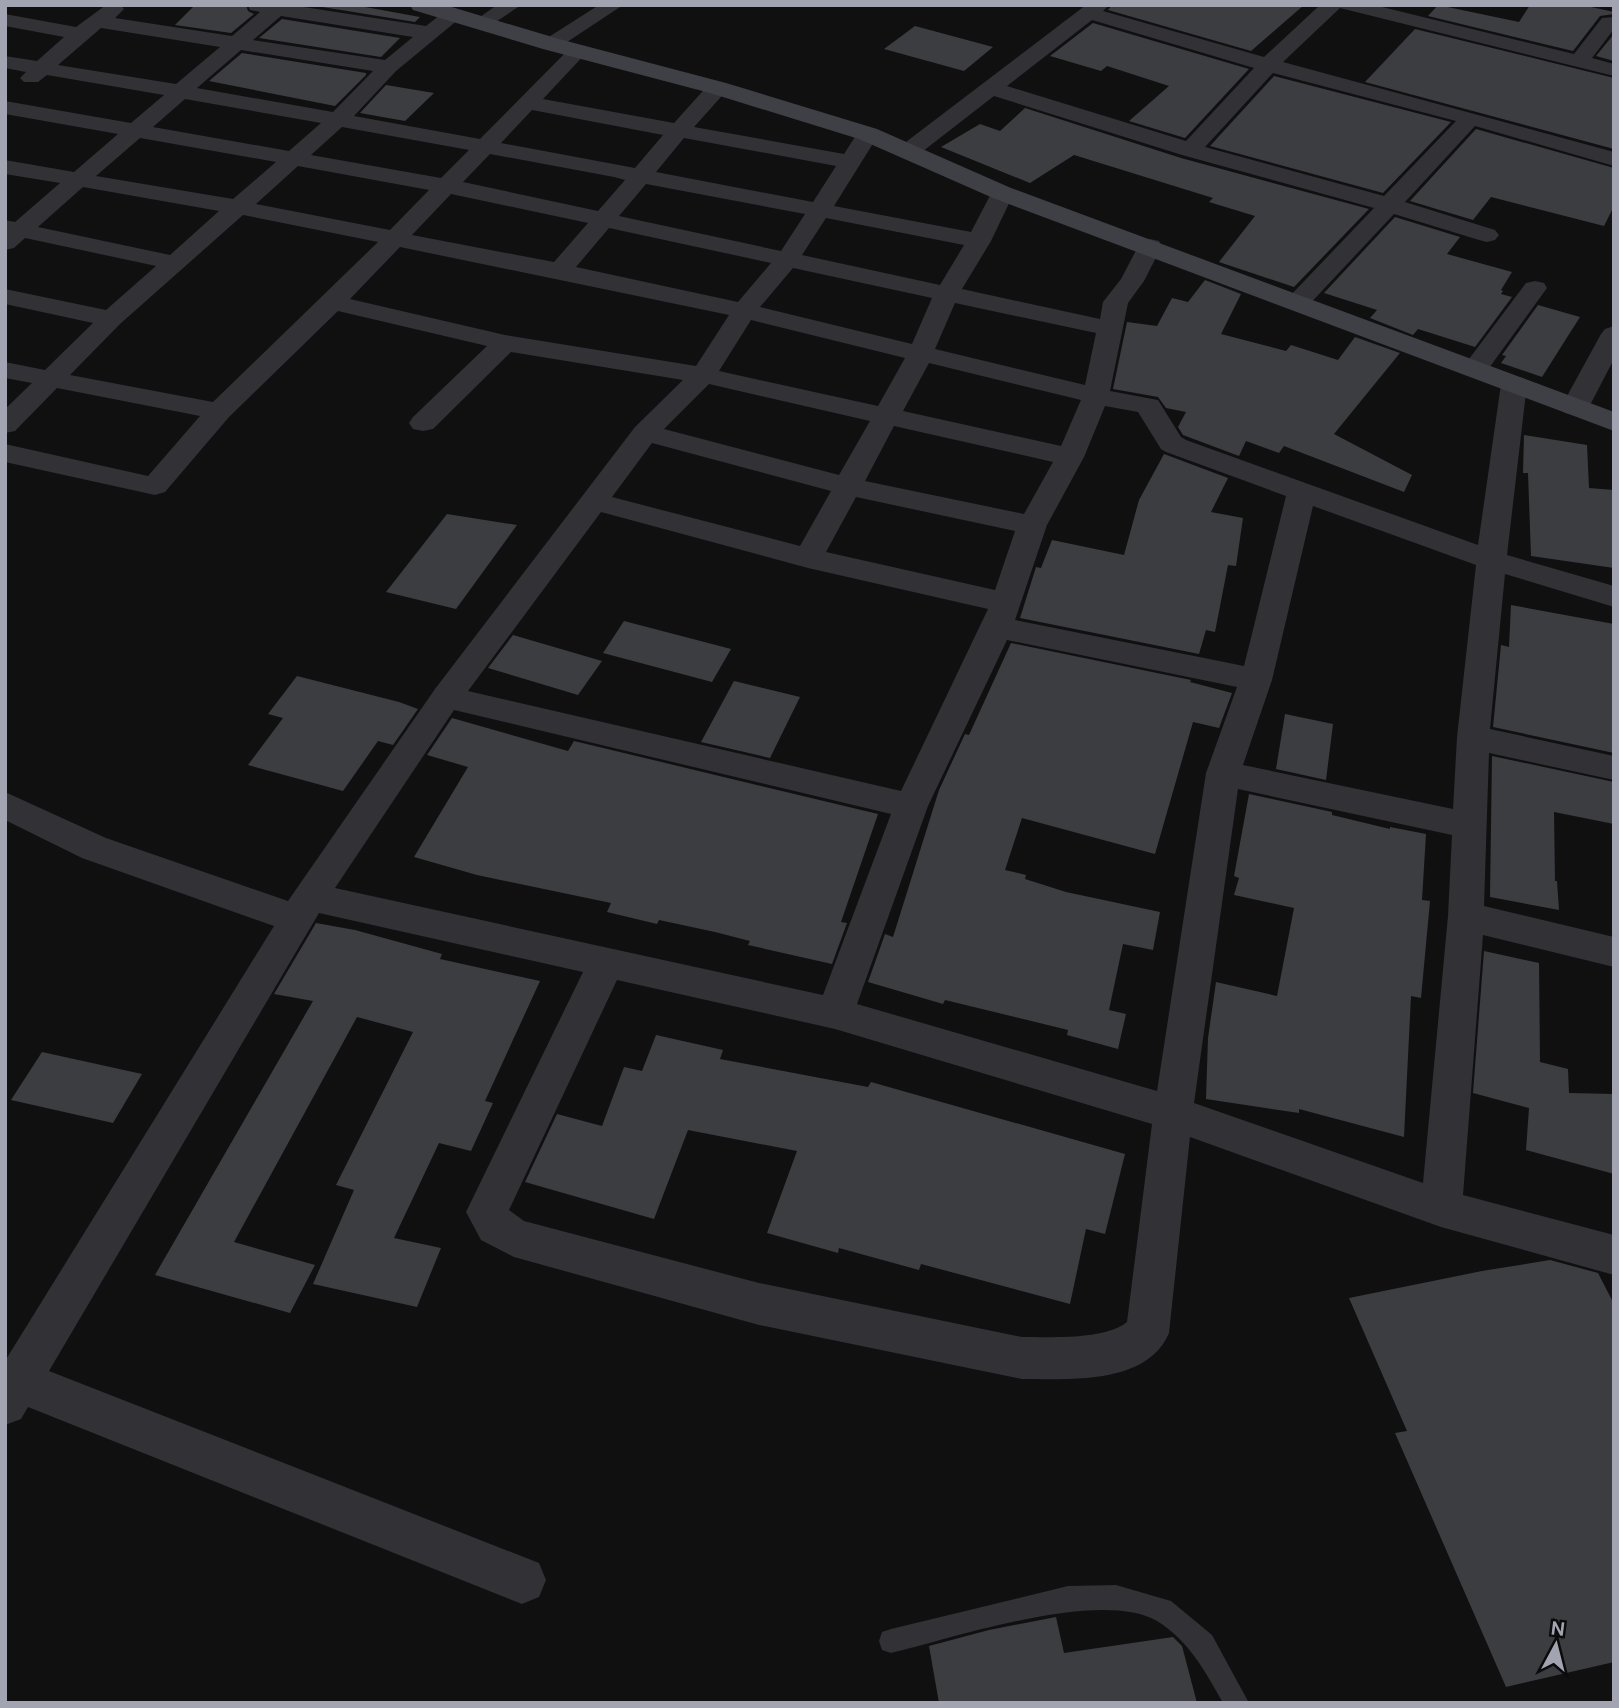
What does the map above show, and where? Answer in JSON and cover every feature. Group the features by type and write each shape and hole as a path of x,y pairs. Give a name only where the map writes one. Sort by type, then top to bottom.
{"main road":[{"path":"421,5 551,44 718,88 868,134 1002,193 1150,246 1614,422"}],"street":[{"path":"5,96 44,68 88,27 120,5"},
{"path":"254,5 430,33"},
{"path":"480,24 511,5"},
{"path":"551,44 613,5"},
{"path":"1190,150 1268,65 1332,5"},
{"path":"1348,5 1614,70"},
{"path":"10,233 82,180 279,7"},
{"path":"909,150 1093,9 1268,65 1614,159"},
{"path":"5,425 111,318 337,120 389,67 452,15"},
{"path":"5,20 236,42 389,67"},
{"path":"1579,61 1609,22"},
{"path":"5,453 155,486 219,411 333,303 578,51"},
{"path":"5,62 182,91 639,174 979,242"},
{"path":"989,87 1190,150 1487,234"},
{"path":"560,271 605,220 639,174 718,88"},
{"path":"527,103 849,162"},
{"path":"5,107 447,186 1112,329"},
{"path":"1297,303 1471,118"},
{"path":"522,1580 12,1392 304,908 446,697 645,433 703,375 744,310 788,260 868,134"},
{"path":"5,167 236,207 560,271 744,310 920,355 1148,406 1171,443 1176,446 1492,560 1614,597"},
{"path":"808,558 920,355 946,295 979,242 1002,193"},
{"path":"10,233 175,263"},
{"path":"835,1013 911,806 1000,615 1032,525 1070,457 1096,396 1116,302 1132,281 1150,246"},
{"path":"1475,369 1535,288"},
{"path":"5,296 111,318"},
{"path":"333,303 505,343 703,375 1070,457"},
{"path":"1575,407 1614,334"},
{"path":"423,423 505,343"},
{"path":"5,370 219,411"},
{"path":"1441,1208 1466,916 1473,737 1514,384"},
{"path":"645,433 846,486 1032,525"},
{"path":"606,964 487,1212 496,1226 514,1238 759,1304 1022,1358 1063,1358 1127,1350 1147,1333 1173,1113 1223,773 1256,680 1302,490"},
{"path":"594,501 808,558 1000,615 1256,680"},
{"path":"446,697 911,806"},
{"path":"1473,737 1614,768"},
{"path":"1223,773 1470,827"},
{"path":"5,805 94,848 304,908 606,964 835,1013 1173,1113 1441,1208 1614,1255"},
{"path":"1466,916 1614,952"}],"lane":[{"path":"891,1641 1068,1598 1116,1597 1162,1610 1203,1644 1237,1703"}],"building":[{"path":"195,5 246,5 248,11 254,14 231,33 175,25"},
{"path":"310,5 354,5 420,17 415,22"},
{"path":"1112,5 1304,5 1251,51 1108,10"},
{"path":"1438,5 1519,22 1530,5 1582,5 1614,14 1600,16 1573,51 1428,16"},
{"path":"282,19 400,38 381,57 259,38"},
{"path":"1093,23 1249,69 1185,138 1129,121 1169,86 1107,66 1101,71 1050,56"},
{"path":"915,26 993,47 964,71 884,49"},
{"path":"1415,29 1614,78 1614,149 1365,82"},
{"path":"1614,34 1614,61 1596,56"},
{"path":"242,53 366,75 335,106 209,81"},
{"path":"1274,76 1451,122 1383,193 1210,146"},
{"path":"386,85 434,93 405,121 360,113"},
{"path":"1025,108 1181,158 1369,209 1294,287 1219,262 1255,216 1209,202 1213,198 1074,155 1030,183 941,147 980,124 1000,131"},
{"path":"1476,129 1614,168 1614,206 1604,226 1491,197 1473,220 1410,201"},
{"path":"1395,217 1460,237 1447,254 1512,272 1501,294 1512,297 1475,347 1418,329 1413,335 1370,318 1377,310 1324,293"},
{"path":"1205,280 1241,294 1221,334 1286,351 1291,345 1338,360 1355,337 1400,353 1334,434 1412,475 1404,492 1284,446 1279,453 1246,441 1239,456 1183,435 1178,427 1186,412 1166,408 1158,397 1113,389 1127,322 1157,326 1172,298 1188,302"},
{"path":"1538,305 1580,317 1542,377 1501,363 1506,356 1502,355"},
{"path":"1524,435 1587,445 1589,488 1614,490 1614,568 1531,556 1528,473 1523,473"},
{"path":"1164,454 1228,478 1211,512 1243,518 1236,566 1228,565 1215,632 1206,630 1199,654 1020,618 1036,567 1041,568 1052,540 1124,555 1139,500"},
{"path":"447,514 517,525 456,609 386,592"},
{"path":"1511,605 1614,624 1614,753 1493,727 1501,645 1509,647"},
{"path":"624,621 731,649 712,682 603,653"},
{"path":"513,635 602,661 578,695 488,668"},
{"path":"1011,643 1191,680 1190,682 1232,693 1219,728 1193,722 1155,854 1022,818 1005,870 1026,875 1025,879 1066,892 1160,912 1153,950 1123,944 1109,1010 1126,1014 1118,1049 1067,1035 1068,1030 945,1000 943,1004 868,982 885,934 893,937 939,790 965,734 969,735"},
{"path":"297,676 418,709 393,745 378,741 343,791 248,765 283,718 268,714"},
{"path":"734,681 800,697 770,758 701,742"},
{"path":"1285,714 1333,724 1326,780 1276,769"},
{"path":"452,718 568,751 574,741 878,814 841,922 847,923 832,964 748,945 750,941 715,932 659,920 657,924 607,912 611,903 477,875 414,857 468,767 427,755"},
{"path":"1492,756 1614,782 1614,824 1554,812 1555,881 1559,910 1490,897"},
{"path":"1249,794 1332,812 1332,815 1390,829 1426,834 1422,900 1430,901 1421,998 1411,996 1404,1137 1299,1109 1299,1113 1206,1099 1208,1038 1216,982 1277,996 1294,908 1234,895 1239,878 1234,876"},
{"path":"316,923 355,930 442,954 440,959 540,981 485,1101 493,1103 471,1151 439,1143 394,1238 441,1248 417,1307 313,1284 354,1190 336,1185 413,1032 357,1017 234,1242 315,1265 290,1313 155,1275 313,1001 274,994"},
{"path":"1484,951 1539,963 1540,1062 1568,1069 1569,1093 1614,1094 1614,1174 1526,1150 1529,1108 1473,1093"},
{"path":"656,1035 723,1050 720,1059 868,1087 871,1082 1125,1154 1105,1234 1086,1229 1070,1304 921,1264 919,1270 839,1248 838,1253 767,1233 797,1151 688,1130 654,1219 525,1182 557,1114 602,1126 624,1067 642,1071"},
{"path":"42,1052 142,1074 113,1123 11,1100"},
{"path":"1550,1260 1598,1273 1614,1304 1614,1662 1506,1687 1395,1433 1407,1431 1349,1298"},
{"path":"1056,1617 1064,1653 1173,1637 1182,1646 1197,1703 939,1703 929,1646 989,1630"}]}
